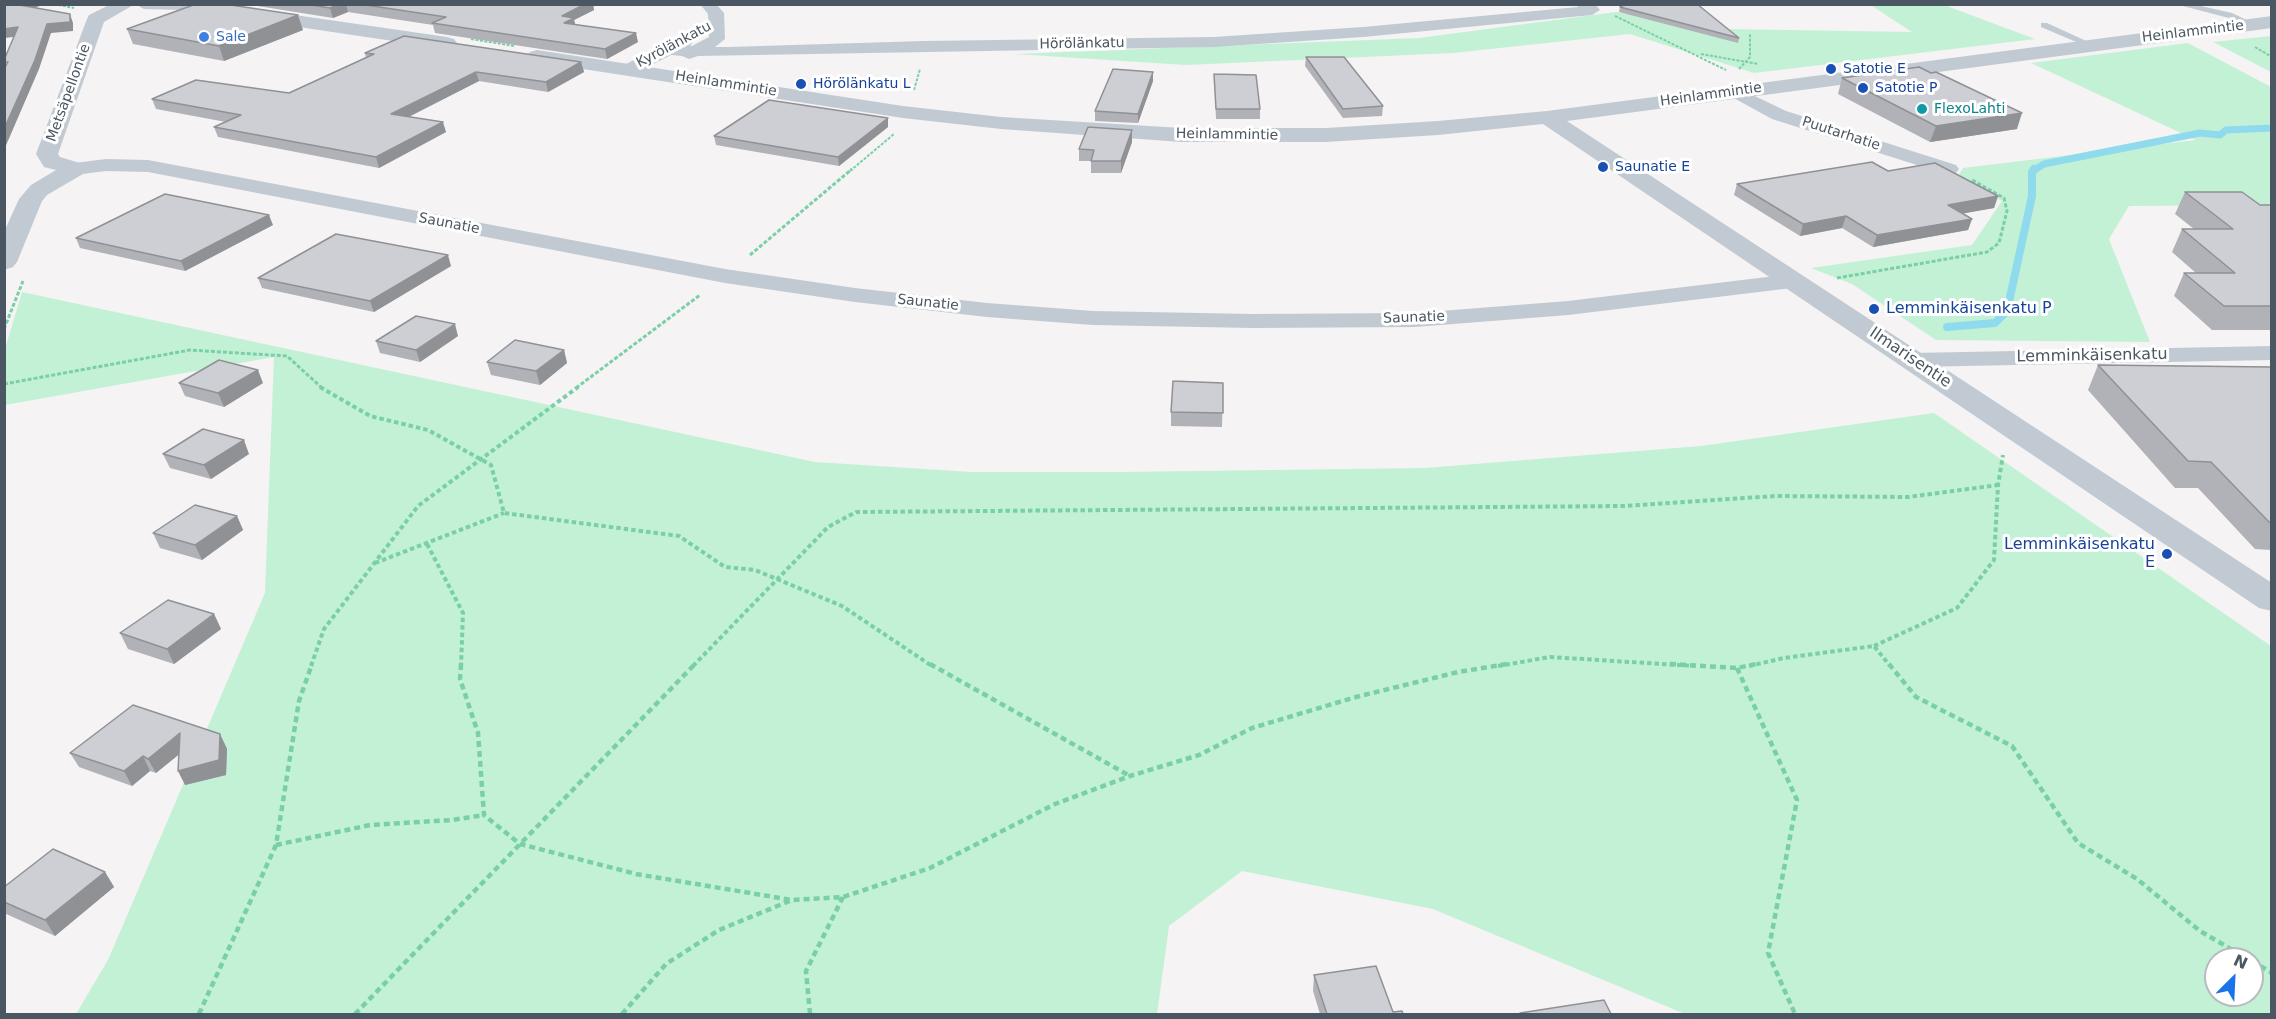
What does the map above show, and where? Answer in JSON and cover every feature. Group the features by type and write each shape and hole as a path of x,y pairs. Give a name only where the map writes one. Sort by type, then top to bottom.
{"street":[{"name":"Metsäpellontie","path":"75,170 52,162 47,154 96,19 126,4"},
{"path":"144,4 184,5 471,46"},
{"name":"Kyrölänkatu","path":"656,73 717,39 716,13 707,4"},
{"name":"Hörölänkatu","path":"1495,20 1519,4"},
{"name":"Hörölänkatu","path":"668,50 692,52 1214,42 1495,20 1588,7"},
{"name":"Kyrölänkatu","path":"630,69 718,22"},
{"name":"Heinlammintie","path":"517,53 903,112 1001,123 1182,135 1326,135 1438,128 1547,117 1735,83 2091,45 2261,23"},
{"name":"Puutarhatie","path":"1735,83 1779,115 1949,169"},
{"name":"Ilmarisentie","path":"1547,117 2271,600"},
{"name":"Saunatie","path":"75,170 106,165 148,166 725,276 855,295 987,310 1093,318 1253,321 1415,320 1568,308 1792,281"},
{"path":"4,262 31,199 39,190 75,170"},
{"name":"Lemminkäisenkatu","path":"1913,360 2271,353"}],"lane":[{"path":"2179,4 2261,23"},
{"path":"2044,25 2091,45"}],"path":[{"path":"1588,7 1623,18 1694,53 1735,83 1744,63 1750,57 1750,33"},
{"path":"912,97 924,46"},
{"path":"1694,53 1768,66"},
{"path":"199,1014 276,845 298,701 324,629 418,506 725,276 902,128"},
{"path":"1836,278 1988,252 1999,243 2007,211 2004,198 1993,190 1949,169"},
{"path":"4,384 190,350 287,356 325,391 370,416 428,430 491,465 504,513"},
{"path":"427,544 463,613 460,679 478,732 484,815 520,844 636,874 792,900 843,897 930,868 1055,804 1130,776 1199,755 1252,728 1356,697 1458,672 1550,657 1737,668 1784,658 1874,646 1957,608 1994,560 1998,485 2004,453"},
{"path":"356,1014 828,527 856,512 1613,506 1776,496 1908,497 1998,485"},
{"path":"375,563 504,513 679,536 726,567 755,570 776,581 842,606 940,670 1130,776"},
{"path":"1874,646 1916,697 2012,746 2078,843 2137,879 2200,931 2227,947"},
{"path":"1737,668 1797,800 1768,953 1795,1014"},
{"path":"276,845 370,825 452,820 484,815"},
{"path":"810,1014 806,971 843,897"},
{"path":"622,1014 666,964 720,930 792,900"}],"green space":[{"path":"1869,4 1944,5 2035,39 1754,73 1630,34 1453,53 1186,65 1015,54 1419,38 1616,12 1724,29 1912,32"},
{"path":"2271,36 2271,72 2213,42"},
{"path":"2188,43 2271,87 2271,205 2129,206 2109,239 2150,342 1936,340 1852,284 1811,268 1972,245 2002,201 1957,178 1963,168 2196,140 2031,63"},
{"path":"22,292 815,462 971,472 1425,468 1701,446 1934,413 2271,646 2271,1014 1685,1014 1433,909 1242,871 1169,926 1157,1014 76,1014 108,960 265,593 274,357 5,405 5,349"}],"building":[{"path":"4,4 70,14 70,22 47,24 35,60 4,129 4,69 8,62 4,60 18,27 4,29"},
{"path":"196,4 224,4 298,15 219,46 127,29"},
{"path":"305,4 340,4 330,8"},
{"path":"359,4 585,4 562,16 574,18 564,23 636,33 605,49 432,23 446,17"},
{"path":"1626,4 1697,4 1739,38 1620,7"},
{"path":"404,36 581,62 546,82 476,72 391,114 443,122 376,157 214,127 241,115 152,99 196,80 289,93 374,54 365,53"},
{"path":"1306,57 1344,57 1383,106 1343,109"},
{"path":"1919,67 1931,73 1936,72 2022,113 1936,126 1842,78"},
{"path":"1113,69 1153,72 1138,114 1095,111"},
{"path":"1214,74 1256,75 1260,109 1216,109"},
{"path":"769,100 888,118 838,157 714,136"},
{"path":"1088,127 1132,130 1121,161 1091,161 1094,150 1079,149"},
{"path":"1872,162 1888,171 1935,163 1998,196 1948,205 1972,219 1877,235 1846,216 1803,224 1737,184"},
{"path":"2185,192 2242,192 2260,205 2271,205 2271,306 2224,306 2184,273 2235,273 2182,229 2233,229"},
{"path":"165,194 269,215 181,261 76,238"},
{"path":"336,234 448,255 370,301 258,278"},
{"path":"416,316 455,324 416,350 376,341"},
{"path":"515,340 564,350 536,371 487,362"},
{"path":"219,360 258,370 218,393 179,383"},
{"path":"2098,365 2271,367 2271,522 2211,462 2188,461"},
{"path":"1173,381 1223,383 1223,413 1171,412"},
{"path":"203,429 244,440 204,465 163,454"},
{"path":"195,505 237,516 195,545 153,533"},
{"path":"168,600 214,614 167,649 120,633"},
{"path":"133,705 220,734 219,760 178,771 180,733 148,759 143,756 124,771 70,753"},
{"path":"53,849 105,872 45,920 4,902 4,887"},
{"path":"1376,966 1393,1012 1402,1011 1403,1014 1327,1014 1314,975"},
{"path":"1604,1000 1611,1014 1520,1013"}],"waterway":[{"path":"2033,171 2044,164 2200,133 2220,135 2226,130 2272,128"},
{"path":"1947,327 1995,323 2007,311 2032,196 2034,169"}],"place":[{"name":"Sale","path":"204,37"},
{"name":"Satotie E","path":"1831,69"},
{"name":"Hörölänkatu L","path":"801,84"},
{"name":"Satotie P","path":"1863,88"},
{"name":"FlexoLahti","path":"1922,109"},
{"name":"Saunatie E","path":"1603,167"},
{"name":"Lemminkäisenkatu P","path":"1874,309"},
{"name":"Lemminkäisenkatu E","path":"2167,554"}]}
